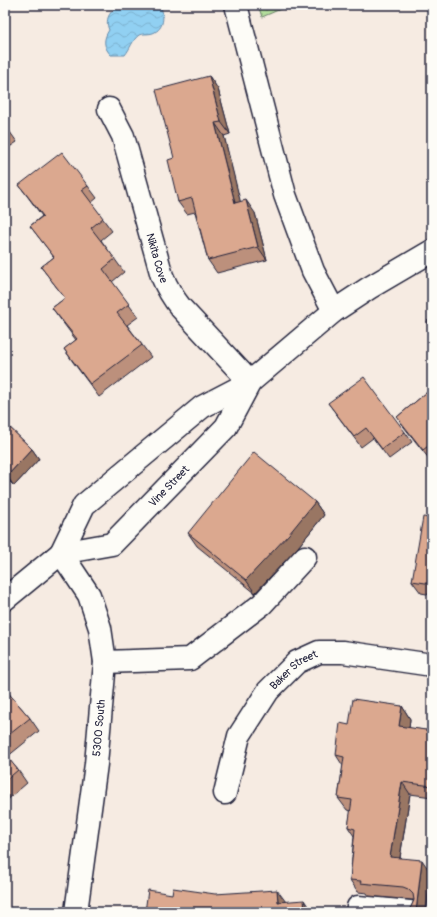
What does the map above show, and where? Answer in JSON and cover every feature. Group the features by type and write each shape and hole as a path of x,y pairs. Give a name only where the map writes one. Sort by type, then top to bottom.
{"main road":[{"path":"236,5 285,195 313,271 334,311"},
{"name":"Nikita Cove","path":"109,109 123,136 162,276 172,298 250,382"},
{"name":"Vine Street","path":"5,598 61,553 84,505 202,408 250,382 334,311 369,288 432,251"},
{"name":"Vine Street","path":"61,553 112,544 226,427 250,382"},
{"name":"5300 South","path":"61,553 89,595 100,628 105,662 96,764 76,912"},
{"path":"105,662 190,659 262,604 305,557"},
{"name":"Baker Street","path":"225,793 239,736 268,691 297,662 319,652 343,652 432,665"},
{"path":"357,912 358,906 410,912"}],"green space":[{"path":"258,5 290,5 262,17"}],"water":[{"path":"122,5 132,8 135,5 160,5 163,20 161,27 155,32 139,35 125,55 111,55 105,46 105,40 109,30 107,22 110,14"}],"building":[{"path":"209,76 221,122 215,123 235,203 246,200 258,247 208,260 192,198 178,202 168,160 174,158 156,90"},
{"path":"5,125 10,132 5,135"},
{"path":"62,152 88,186 82,190 103,218 91,228 115,259 103,269 129,304 117,313 142,345 90,384 64,349 77,339 52,308 65,298 41,267 54,257 30,226 43,216 19,185"},
{"path":"432,319 432,333 427,321"},
{"path":"364,377 405,432 382,449 366,428 354,437 328,403"},
{"path":"432,388 432,443 423,450 397,417"},
{"path":"5,423 32,449 7,476 5,474"},
{"path":"254,452 315,502 289,534 246,580 188,533"},
{"path":"423,517 432,518 432,584 412,581"},
{"path":"5,689 30,718 5,738"},
{"path":"353,699 402,706 399,726 432,731 432,786 402,782 390,857 422,860 416,912 401,912 407,911 411,907 414,900 413,894 408,889 403,887 360,883 361,881 350,880 355,829 348,827 352,800 338,798 344,757 336,755 340,723 349,725"},
{"path":"5,754 18,770 5,781"},
{"path":"173,888 215,894 277,890 278,902 304,900 305,912 145,912 148,890 172,894"},
{"path":"358,908 399,912 357,912"}]}
